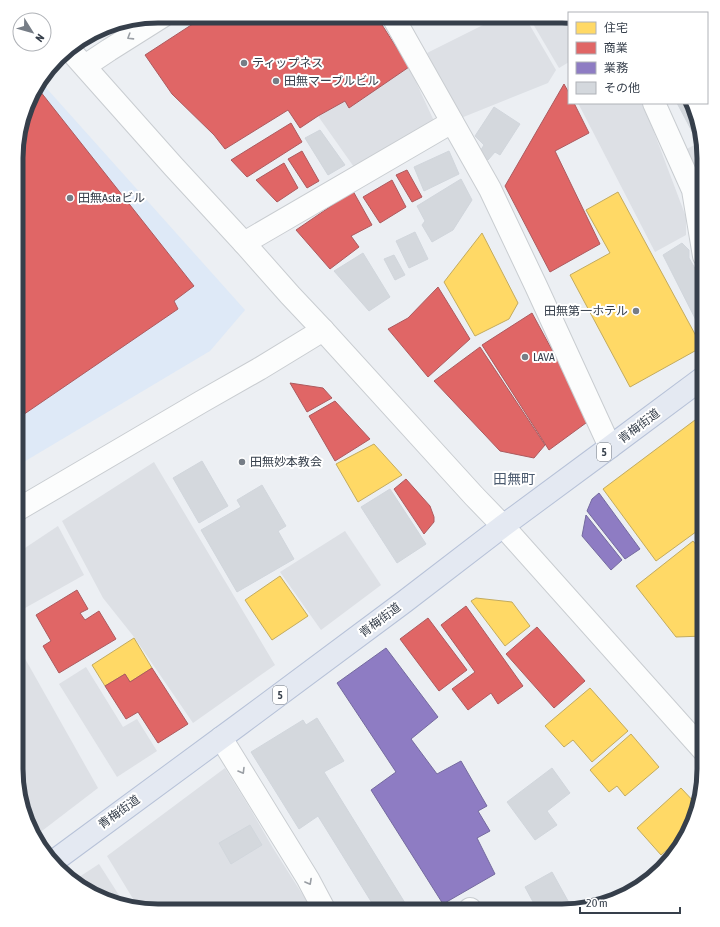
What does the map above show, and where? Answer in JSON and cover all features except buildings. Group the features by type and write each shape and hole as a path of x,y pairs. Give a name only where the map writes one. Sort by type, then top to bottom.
{"main road":[{"name":"青梅街道","path":"57,859 404,602 503,526 697,382"}],"street":[{"path":"84,66 152,23"},
{"path":"396,23 490,189 610,447"},
{"path":"73,53 290,295 503,526 697,743"},
{"path":"654,104 693,190 697,214"},
{"path":"244,243 452,122"},
{"path":"23,506 259,369 323,330"},
{"path":"221,738 308,879 321,904"}],"shaded area":[{"path":"487,23 529,23 556,70 548,83 461,118 427,53"},
{"path":"533,23 568,23 568,63 559,68"},
{"path":"409,67 434,121 354,167 318,116 345,101 350,108"},
{"name":"田無Astaビル","path":"44,86 245,310 210,351 23,462 24,140 30,114"},
{"path":"579,104 643,104 686,217 686,235 655,252"},
{"path":"696,144 697,190 683,151"},
{"path":"154,462 275,665 193,723 134,637 103,598 62,521"},
{"path":"58,526 84,575 25,608 23,604 23,549"},
{"path":"345,531 381,585 321,630 280,572"},
{"path":"23,655 98,788 39,833 33,821 24,787"},
{"path":"86,667 123,727 137,719 157,751 117,777 59,684"},
{"path":"225,768 309,904 149,904 135,901 107,856"},
{"path":"99,864 121,899 98,890 78,878"}],"place":[{"name":"ティップネス","path":"244,63"},
{"name":"田無マーブルビル","path":"276,81"},
{"name":"田無Astaビル","path":"70,198"},
{"name":"田無第一ホテル","path":"636,311"},
{"name":"LAVA","path":"525,357"},
{"name":"田無妙本教会","path":"242,462"}],"district":[{"name":"田無町","path":"514,479"}]}
